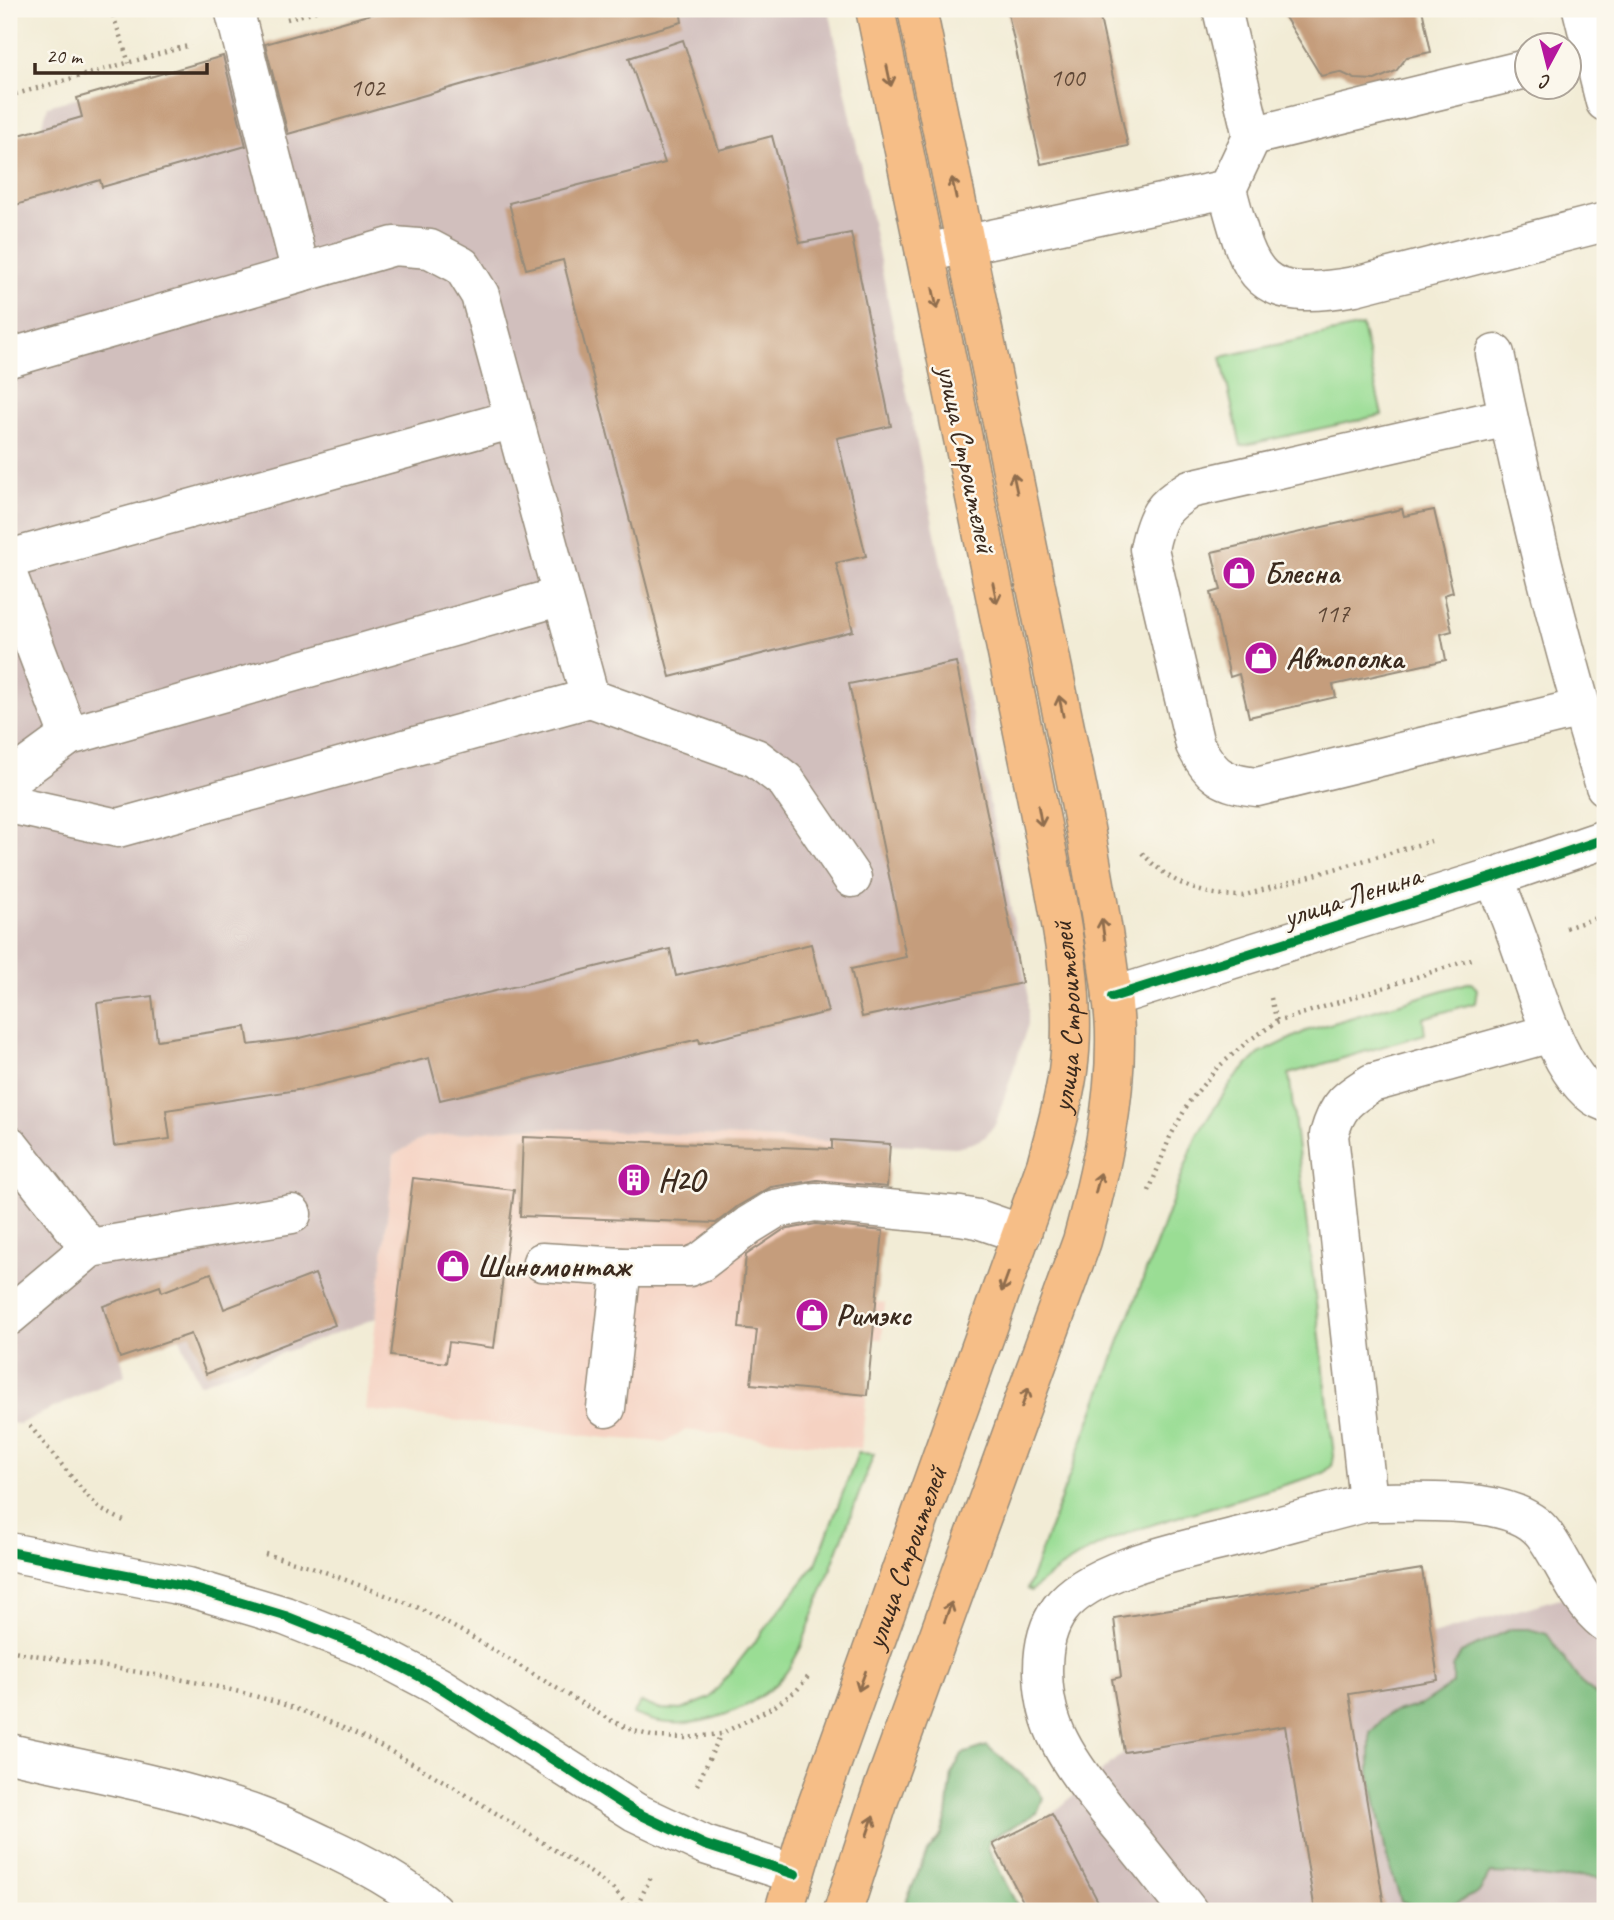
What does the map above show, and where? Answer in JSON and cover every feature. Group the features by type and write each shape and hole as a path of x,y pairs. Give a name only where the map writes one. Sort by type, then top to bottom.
{"main road":[{"name":"улица Строителей","path":"784,1911 811,1821 1022,1234 1060,1116 1069,1071 1070,1003 1060,926 1037,800 875,9"},
{"name":"улица Строителей","path":"846,1901 880,1797 1082,1241 1100,1174 1115,1056 1112,997 1102,918 1078,791 917,9"},
{"path":"1070,1003 1112,997"},
{"path":"795,1874 846,1901"}],"street":[{"path":"1222,9 1252,136 1227,189 1248,260 1257,274 1272,284 1293,290 1321,292 1355,286 1605,222"},
{"path":"1582,9 1582,32"},
{"path":"237,20 301,273"},
{"path":"1582,57 1605,102"},
{"path":"1252,136 1512,72"},
{"path":"925,253 1227,189"},
{"path":"9,358 394,246 430,249 462,266 480,295 590,698"},
{"path":"1495,354 1508,417 1581,708 1605,786"},
{"path":"1508,417 1190,489 1168,503 1154,524 1149,549 1195,745 1208,768 1233,784 1257,787 1581,708"},
{"path":"9,559 514,419"},
{"path":"9,578 69,736"},
{"path":"9,780 69,736 562,596"},
{"path":"9,804 118,828 590,698 756,758 786,781 852,878"},
{"name":"улица Ленина","path":"1112,997 1494,877 1605,839"},
{"path":"1494,877 1551,1033 1580,1084 1595,1098 1605,1101"},
{"path":"1368,1502 1329,1135 1335,1113 1349,1097 1373,1083 1551,1033"},
{"path":"9,1145 90,1248"},
{"path":"542,1262 622,1267 689,1267 701,1262 775,1209 815,1202 960,1216 978,1219 1022,1234"},
{"path":"9,1316 90,1248 292,1214"},
{"path":"606,1408 622,1267"},
{"path":"1188,1911 1098,1798 1060,1742 1049,1715 1043,1685 1049,1633 1059,1610 1076,1593 1152,1559 1368,1502 1455,1503 1497,1507 1525,1518 1542,1531 1579,1593 1605,1622"},
{"path":"9,1552 188,1587 285,1616 368,1649 438,1686 635,1812 705,1845 795,1874"},
{"path":"9,1752 167,1788 263,1817 386,1877 433,1911"}],"path":[{"path":"111,9 129,63"},
{"path":"9,96 129,63 237,20 323,9"},
{"path":"1277,1022 1605,915"},
{"path":"30,1426 100,1509 125,1521"},
{"path":"258,1552 321,1570 417,1607 466,1633 608,1719 654,1737 685,1738 721,1734 775,1706 797,1690 810,1674"},
{"path":"9,1650 216,1686 313,1715 406,1759 587,1870 613,1889 633,1911"}],"shaded area":[{"path":"389,9 829,9 1028,993 1028,1024 996,1123 985,1137 956,1147 524,1127 425,1137 394,1155 376,1318 199,1384 180,1338 121,1358 125,1375 19,1424 9,1423 9,138 41,129 48,106"},
{"path":"524,1127 890,1144 888,1178 883,1178 876,1247 881,1248 876,1302 885,1303 882,1339 872,1339 861,1449 685,1430 666,1442 607,1438 366,1410 394,1155 425,1137"},
{"path":"1422,1569 1432,1635 1605,1585 1605,1911 1028,1911 993,1844 1052,1814 1124,1752 1112,1679 1121,1677 1114,1618"}],"green space":[{"path":"1362,326 1382,415 1241,446 1221,357"},
{"path":"1471,982 1477,989 1475,1003 1423,1018 1425,1034 1289,1074 1334,1456 1332,1465 1324,1473 1157,1523 1113,1539 1072,1560 1031,1591 1027,1589 1197,1135 1233,1080 1259,1054 1306,1031"},
{"path":"858,1453 874,1454 801,1647 784,1675 759,1697 728,1714 711,1719 677,1723 633,1714 641,1702 658,1709 682,1710 710,1698 816,1564"},
{"path":"1511,1629 1529,1629 1547,1634 1581,1683 1605,1702 1605,1878 1582,1876 1555,1879 1491,1873 1479,1892 1453,1904 1420,1908 1401,1901 1387,1858 1370,1773 1370,1733 1388,1714 1421,1705 1453,1684 1453,1667 1461,1653"},
{"path":"987,1746 1034,1785 1043,1798 1037,1813 990,1839 988,1848 1020,1911 902,1911 927,1852 941,1835 947,1816 952,1773 962,1754"}],"building":[{"path":"389,9 680,9 682,22 288,134 265,44"},
{"path":"1007,9 1098,9 1128,146 1041,164"},
{"path":"1280,9 1422,9 1431,52 1407,57 1396,71 1375,80 1355,79 1340,72 1321,76"},
{"path":"683,40 719,150 772,136 800,243 851,233 891,426 837,438 866,556 836,563 853,631 670,677 563,260 526,269 509,203 665,163 629,58"},
{"path":"223,56 246,146 102,187 100,180 9,207 9,138 82,117 77,98"},
{"path":"1402,509 1404,516 1434,510 1453,592 1444,595 1452,631 1441,634 1446,660 1333,685 1336,697 1249,717 1239,674 1230,677 1211,593 1221,590 1212,552"},
{"path":"956,662 1022,983 862,1017 851,969 906,957 849,684"},
{"path":"811,944 828,1012 700,1043 699,1039 440,1100 429,1058 304,1089 166,1110 170,1139 114,1146 97,1003 152,996 157,1040 246,1027 249,1045 296,1039 670,949 676,976"},
{"name":"H2O","path":"523,1137 832,1149 832,1140 890,1144 887,1187 817,1180 771,1187 738,1206 716,1223 520,1216"},
{"name":"Шиномонтаж","path":"413,1178 514,1190 494,1348 449,1342 446,1363 391,1356"},
{"name":"Римэкс","path":"816,1224 883,1231 867,1395 751,1384 757,1330 739,1328 746,1255 783,1230"},
{"path":"211,1273 224,1309 315,1274 335,1325 206,1374 191,1334 120,1358 103,1306 160,1286 162,1292"},
{"path":"1422,1569 1438,1680 1349,1694 1385,1911 1315,1911 1285,1726 1124,1752 1112,1679 1121,1677 1114,1618"},
{"path":"1052,1814 1103,1911 1028,1911 993,1844"}],"cycle path":[{"path":"1112,997 1494,877 1605,839"},
{"path":"9,1552 188,1587 285,1616 368,1649 438,1686 635,1812 705,1845 795,1874"}],"place":[{"name":"Блесна","path":"1239,573"},
{"name":"Автополка","path":"1261,658"},
{"name":"H2O","path":"634,1180"},
{"name":"Шиномонтаж","path":"453,1266"},
{"name":"Римэкс","path":"812,1315"}]}
